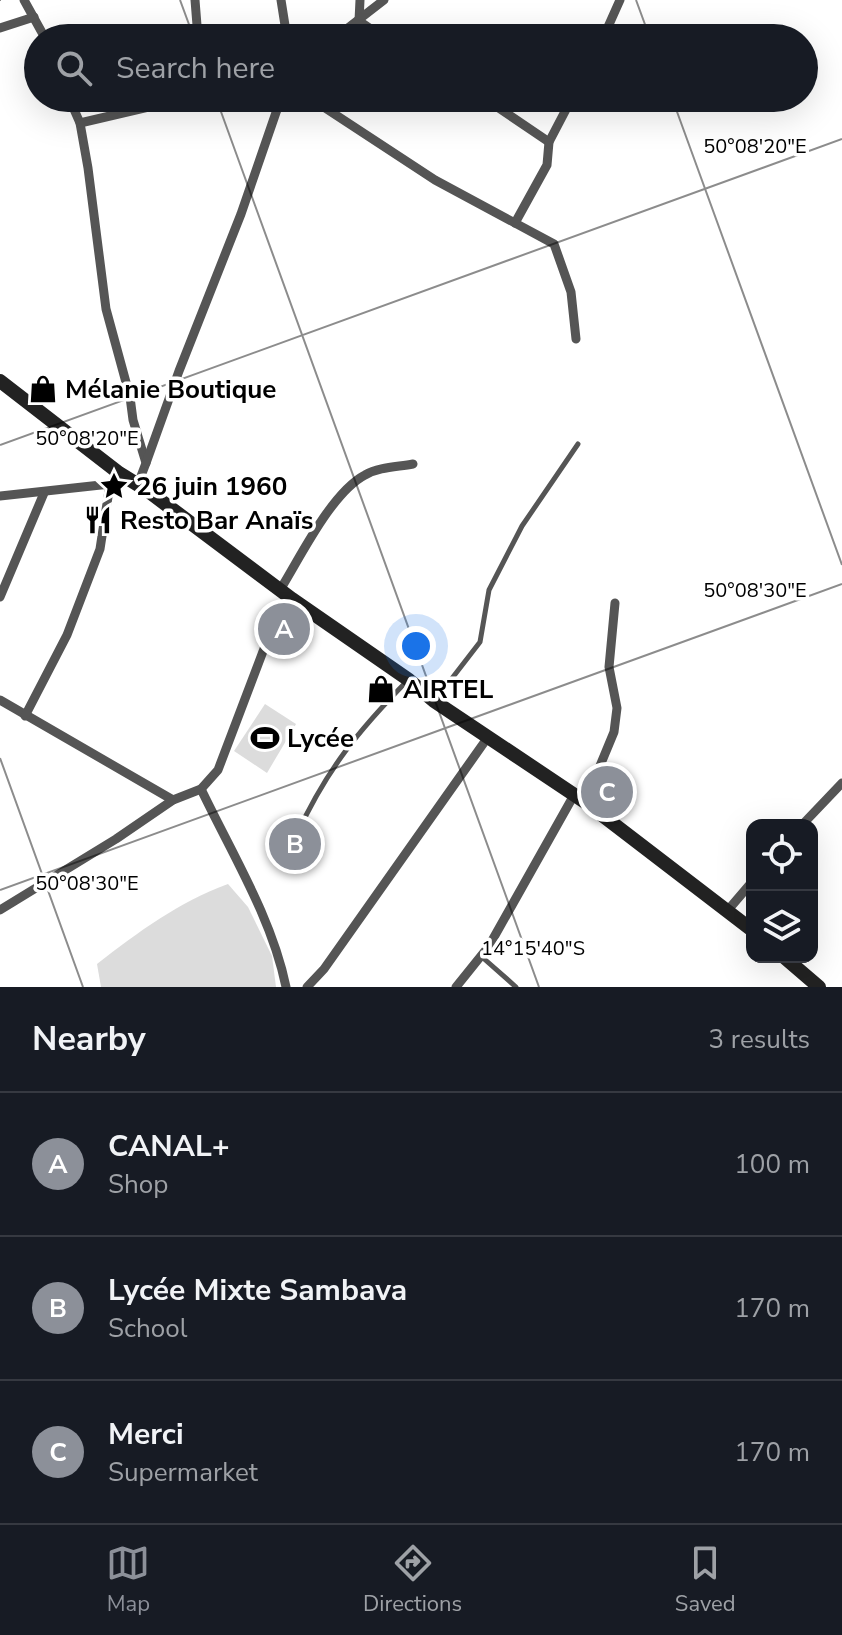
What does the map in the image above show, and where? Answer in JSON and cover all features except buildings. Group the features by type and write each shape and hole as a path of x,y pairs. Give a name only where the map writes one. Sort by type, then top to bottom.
{"main road":[{"path":"0,381 114,478 138,484 434,701 580,798 746,925"},
{"path":"791,963 819,987"}],"street":[{"path":"24,0 38,24"},
{"path":"195,0 197,24"},
{"path":"281,0 285,24"},
{"path":"359,21 360,0"},
{"path":"355,24 384,0"},
{"path":"609,24 620,0"},
{"path":"0,28 34,17"},
{"path":"359,21 363,24"},
{"path":"75,112 80,123 106,309 146,463"},
{"path":"80,123 127,112"},
{"path":"138,484 241,214 276,112"},
{"path":"331,112 435,180 554,244 571,292 576,339"},
{"path":"505,112 549,142"},
{"path":"515,223 547,165 549,142 565,112"},
{"path":"0,910 173,800 201,789 218,770 286,595 345,490 375,470 413,464"},
{"path":"0,496 44,493 114,478 100,549 67,635 25,716"},
{"path":"0,597 44,493"},
{"path":"456,987 481,956 510,911 580,798 614,732 617,708 609,667 615,603"},
{"path":"0,700 173,800"},
{"path":"307,987 332,958 488,737"},
{"path":"808,819 842,783"},
{"path":"201,789 264,919 283,969 286,987"},
{"path":"728,910 746,889"}],"lane":[{"path":"434,701 480,642 489,590 522,526 578,444"},
{"path":"297,834 315,794 347,746 409,680"},
{"path":"481,956 516,987"}],"shaded area":[{"name":"Lycée","path":"265,704 296,724 267,773 234,751"},
{"path":"228,884 248,907 272,956 276,987 101,987 97,964 160,919"}],"place":[{"name":"Mélanie Boutique","path":"43,389"},
{"name":"26 juin 1960","path":"114,486"},
{"name":"Resto Bar Anaïs","path":"98,520"},
{"name":"CANAL+","path":"284,629"},
{"name":"AIRTEL","path":"381,689"},
{"name":"Lycée","path":"265,738"},
{"name":"Merci","path":"607,792"},
{"name":"Lycée Mixte Sambava","path":"295,844"}]}
